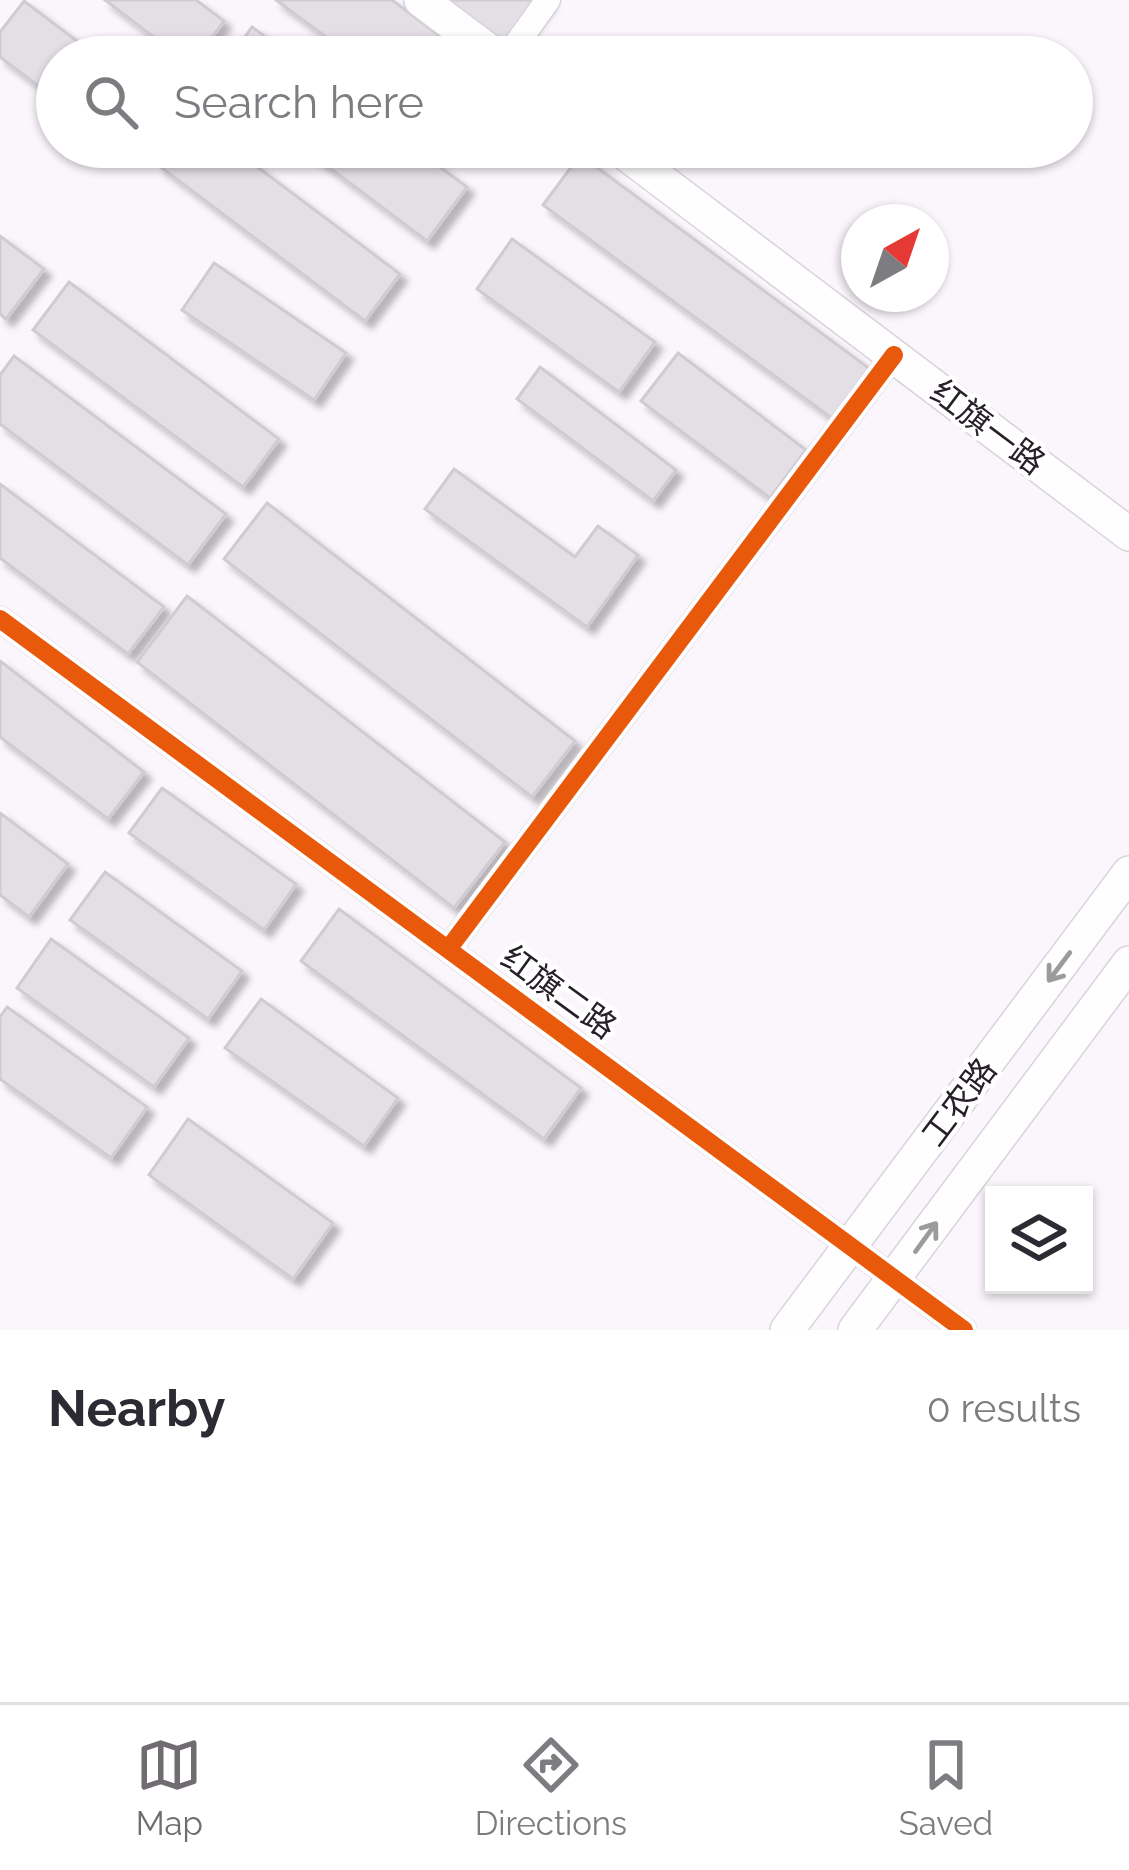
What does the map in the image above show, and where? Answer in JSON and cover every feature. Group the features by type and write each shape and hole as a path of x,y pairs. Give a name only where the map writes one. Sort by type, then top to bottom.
{"main road":[{"path":"421,0 469,36"},
{"name":"红旗一路","path":"644,168 1129,534"},
{"name":"工农路","path":"788,1330 1129,873"},
{"name":"工农路","path":"855,1330 1129,963"}],"street":[{"path":"522,36 548,0"},
{"path":"449,948 894,355"},
{"name":"红旗二路","path":"0,619 964,1330"}],"building":[{"path":"105,0 196,0 224,21 213,36 152,36"},
{"path":"276,0 392,0 440,36 325,36"},
{"path":"421,0 548,0 522,36 475,36"},
{"path":"24,1 70,36 36,36 36,84 0,57 0,32"},
{"path":"162,168 259,168 400,274 365,321"},
{"path":"330,168 441,168 467,187 427,241"},
{"path":"570,168 598,168 870,369 833,419 543,205"},
{"path":"0,236 44,269 6,319 0,314"},
{"path":"512,239 655,342 619,392 477,289"},
{"path":"214,263 346,353 314,400 182,310"},
{"path":"69,282 279,439 243,487 33,330"},
{"path":"678,353 806,450 770,498 641,401"},
{"path":"14,356 226,514 188,565 0,424 0,375"},
{"path":"540,367 676,470 653,501 517,399"},
{"path":"454,469 575,557 598,526 638,555 587,627 425,509"},
{"path":"0,484 164,607 128,654 0,558"},
{"path":"267,503 575,741 532,797 224,559"},
{"path":"187,596 505,842 454,908 137,662"},
{"path":"0,661 144,772 108,819 0,737"},
{"path":"162,788 296,884 264,930 129,833"},
{"path":"0,813 68,864 29,917 0,895"},
{"path":"105,872 242,971 208,1019 70,920"},
{"path":"339,909 581,1088 544,1139 301,961"},
{"path":"51,939 189,1038 154,1087 17,988"},
{"path":"261,999 398,1098 364,1146 225,1048"},
{"path":"7,1007 147,1107 111,1158 0,1079 0,1017"},
{"path":"188,1119 333,1223 293,1279 149,1175"}],"cycle path":[{"path":"449,948 894,355"},
{"path":"0,619 964,1330"}]}
